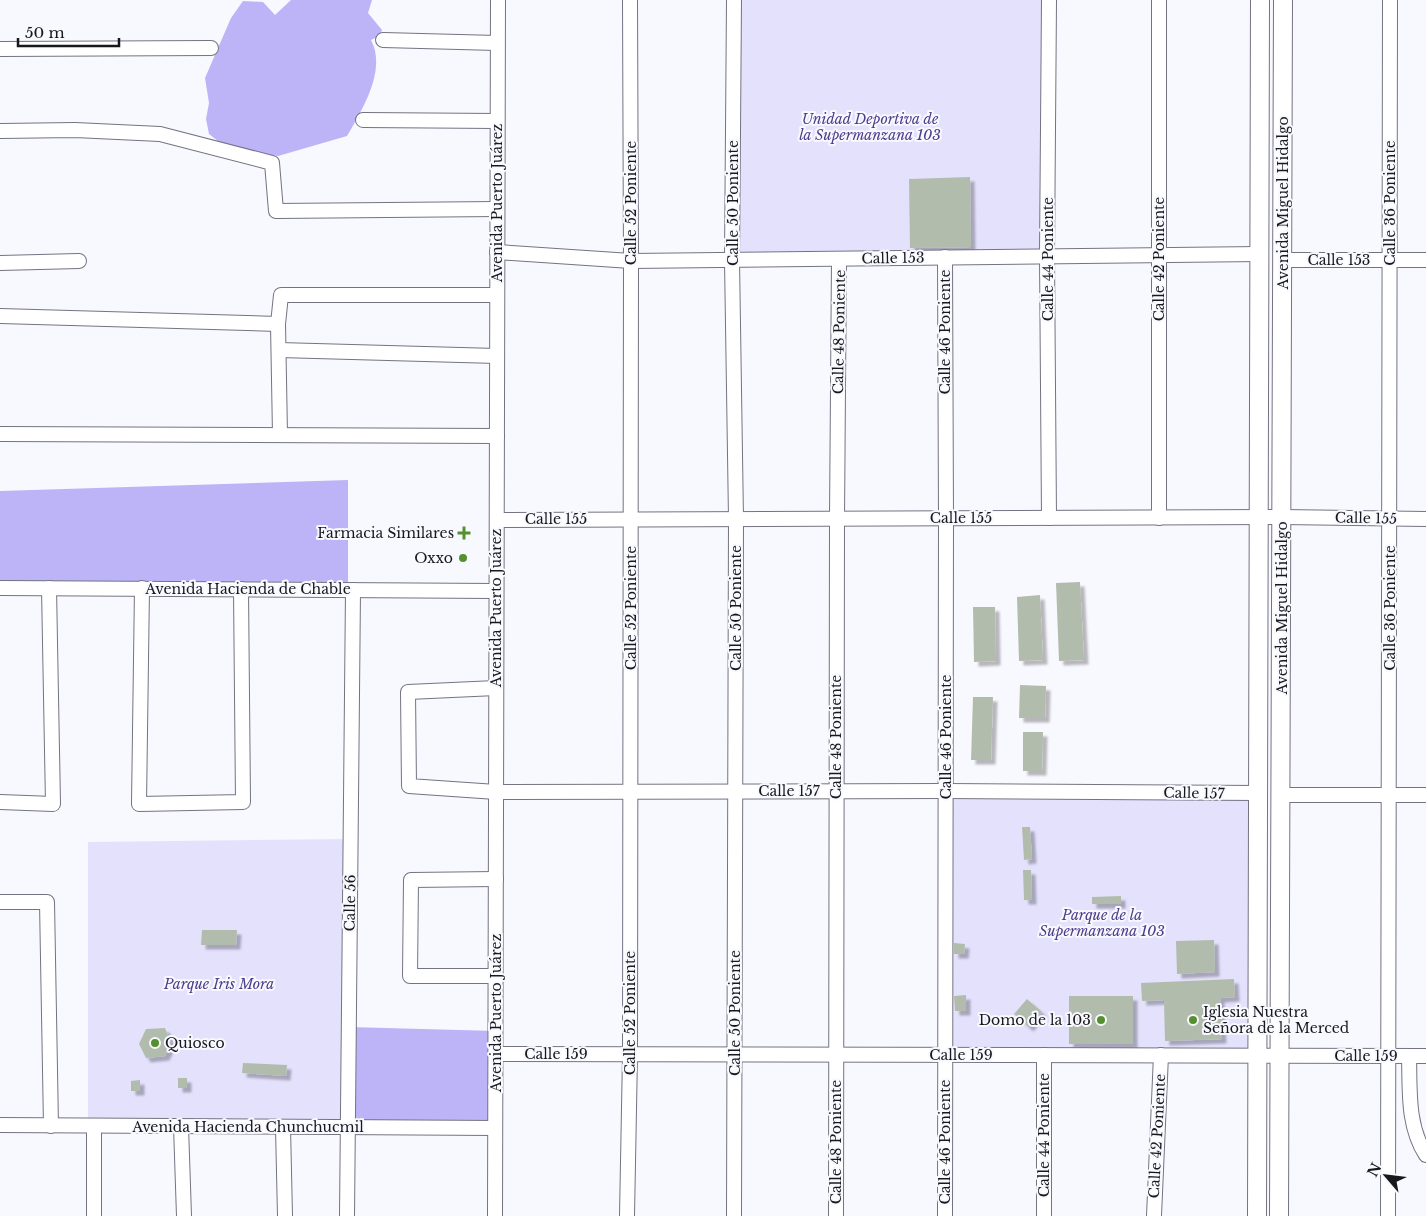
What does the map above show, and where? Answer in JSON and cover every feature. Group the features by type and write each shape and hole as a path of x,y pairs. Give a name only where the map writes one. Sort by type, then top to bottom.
{"main road":[{"name":"Avenida Miguel Hidalgo","path":"1257,1216 1260,0"},
{"name":"Avenida Miguel Hidalgo","path":"1279,1216 1283,0"}],"street":[{"name":"Avenida Puerto Juárez","path":"495,1216 498,0"},
{"name":"Calle 52 Poniente","path":"627,1216 630,1055 630,0"},
{"name":"Calle 50 Poniente","path":"734,0 732,260 736,519 734,1216"},
{"name":"Calle 44 Poniente","path":"1049,0 1047,256 1049,518"},
{"name":"Calle 42 Poniente","path":"1159,0 1159,518"},
{"name":"Calle 36 Poniente","path":"1388,1216 1390,0"},
{"path":"383,40 498,43"},
{"path":"0,49 211,48"},
{"path":"363,120 497,121"},
{"path":"0,131 75,130 160,134 272,163 276,211 497,209"},
{"name":"Calle 153","path":"497,252 631,261 1260,254"},
{"name":"Calle 46 Poniente","path":"945,257 945,1216"},
{"name":"Calle 48 Poniente","path":"836,1216 837,518 840,258"},
{"name":"Calle 153","path":"1283,260 1426,260"},
{"path":"0,263 79,261"},
{"path":"280,435 278,324 281,295 497,295"},
{"path":"0,316 278,324"},
{"path":"279,350 497,356"},
{"path":"0,434 497,436"},
{"name":"Calle 155","path":"497,520 1260,517 1426,519"},
{"name":"Avenida Hacienda de Chable","path":"0,588 496,591"},
{"path":"0,802 53,804 50,588"},
{"path":"142,588 139,804 243,802 241,589"},
{"name":"Calle 56","path":"346,1216 353,590"},
{"name":"Calle 157","path":"496,688 408,692 409,786 496,792 946,791 1258,794"},
{"path":"1280,795 1426,795"},
{"path":"496,879 411,880 410,976 496,976"},
{"path":"0,902 47,902 52,1126"},
{"name":"Calle 159","path":"496,1054 1426,1056"},
{"name":"Calle 44 Poniente","path":"1044,1055 1044,1216"},
{"name":"Calle 42 Poniente","path":"1154,1216 1161,1055"},
{"path":"1409,1056 1410,1114 1425,1151"},
{"name":"Avenida Hacienda Chunchucmil","path":"0,1125 496,1128"},
{"path":"94,1126 94,1216"},
{"path":"181,1126 184,1216"},
{"path":"283,1127 285,1216"}],"green space":[{"name":"Unidad Deportiva de la Supermanzana 103","path":"737,0 1047,0 1045,253 736,256"},
{"name":"Parque de la Supermanzana 103","path":"946,792 1258,794 1257,1055 945,1054"},
{"name":"Parque Iris Mora","path":"351,839 348,1127 88,1126 88,842"}],"shaded area":[{"path":"291,0 372,0 368,13 382,30 379,38 371,40 376,64 371,90 347,136 278,156 228,149 209,134 206,119 209,103 205,78 231,18 243,1 263,2 275,15"},
{"path":"348,480 348,583 0,583 0,491"},
{"path":"349,1027 496,1031 495,1128 348,1127"}],"building":[{"path":"970,177 971,247 910,248 909,179"},
{"path":"1080,582 1084,660 1059,661 1056,583"},
{"path":"1040,595 1043,660 1019,661 1017,597"},
{"path":"973,607 995,607 996,661 974,662"},
{"path":"1020,685 1046,686 1045,718 1019,718"},
{"path":"973,697 993,697 991,760 971,760"},
{"path":"1023,732 1043,732 1042,771 1023,771"},
{"path":"1022,827 1030,827 1032,859 1024,860"},
{"path":"1023,870 1031,870 1032,900 1024,900"},
{"path":"1121,896 1121,904 1092,904 1092,897"},
{"path":"202,930 237,930 236,945 201,945"},
{"path":"1214,940 1215,972 1177,974 1176,941"},
{"path":"954,943 965,944 964,954 954,954"},
{"name":"Iglesia Nuestra Señora de la Merced","path":"1234,979 1235,997 1220,998 1222,1039 1165,1041 1164,1000 1142,1001 1141,983"},
{"path":"966,995 966,1011 955,1011 954,996"},
{"name":"Domo de la 103","path":"1069,996 1133,996 1133,1044 1069,1044"},
{"path":"1027,999 1042,1012 1029,1027 1014,1014"},
{"name":"Quiosco","path":"165,1028 171,1043 165,1056 146,1058 139,1044 146,1029"},
{"path":"243,1063 287,1065 286,1076 242,1073"},
{"path":"178,1078 187,1078 187,1088 178,1088"},
{"path":"140,1080 140,1091 131,1091 131,1081"}],"place":[{"name":"Farmacia Similares","path":"464,533"},
{"name":"Oxxo","path":"463,558"},
{"name":"Domo de la 103","path":"1101,1020"},
{"name":"Iglesia Nuestra Señora de la Merced","path":"1193,1020"},
{"name":"Quiosco","path":"155,1043"}]}
